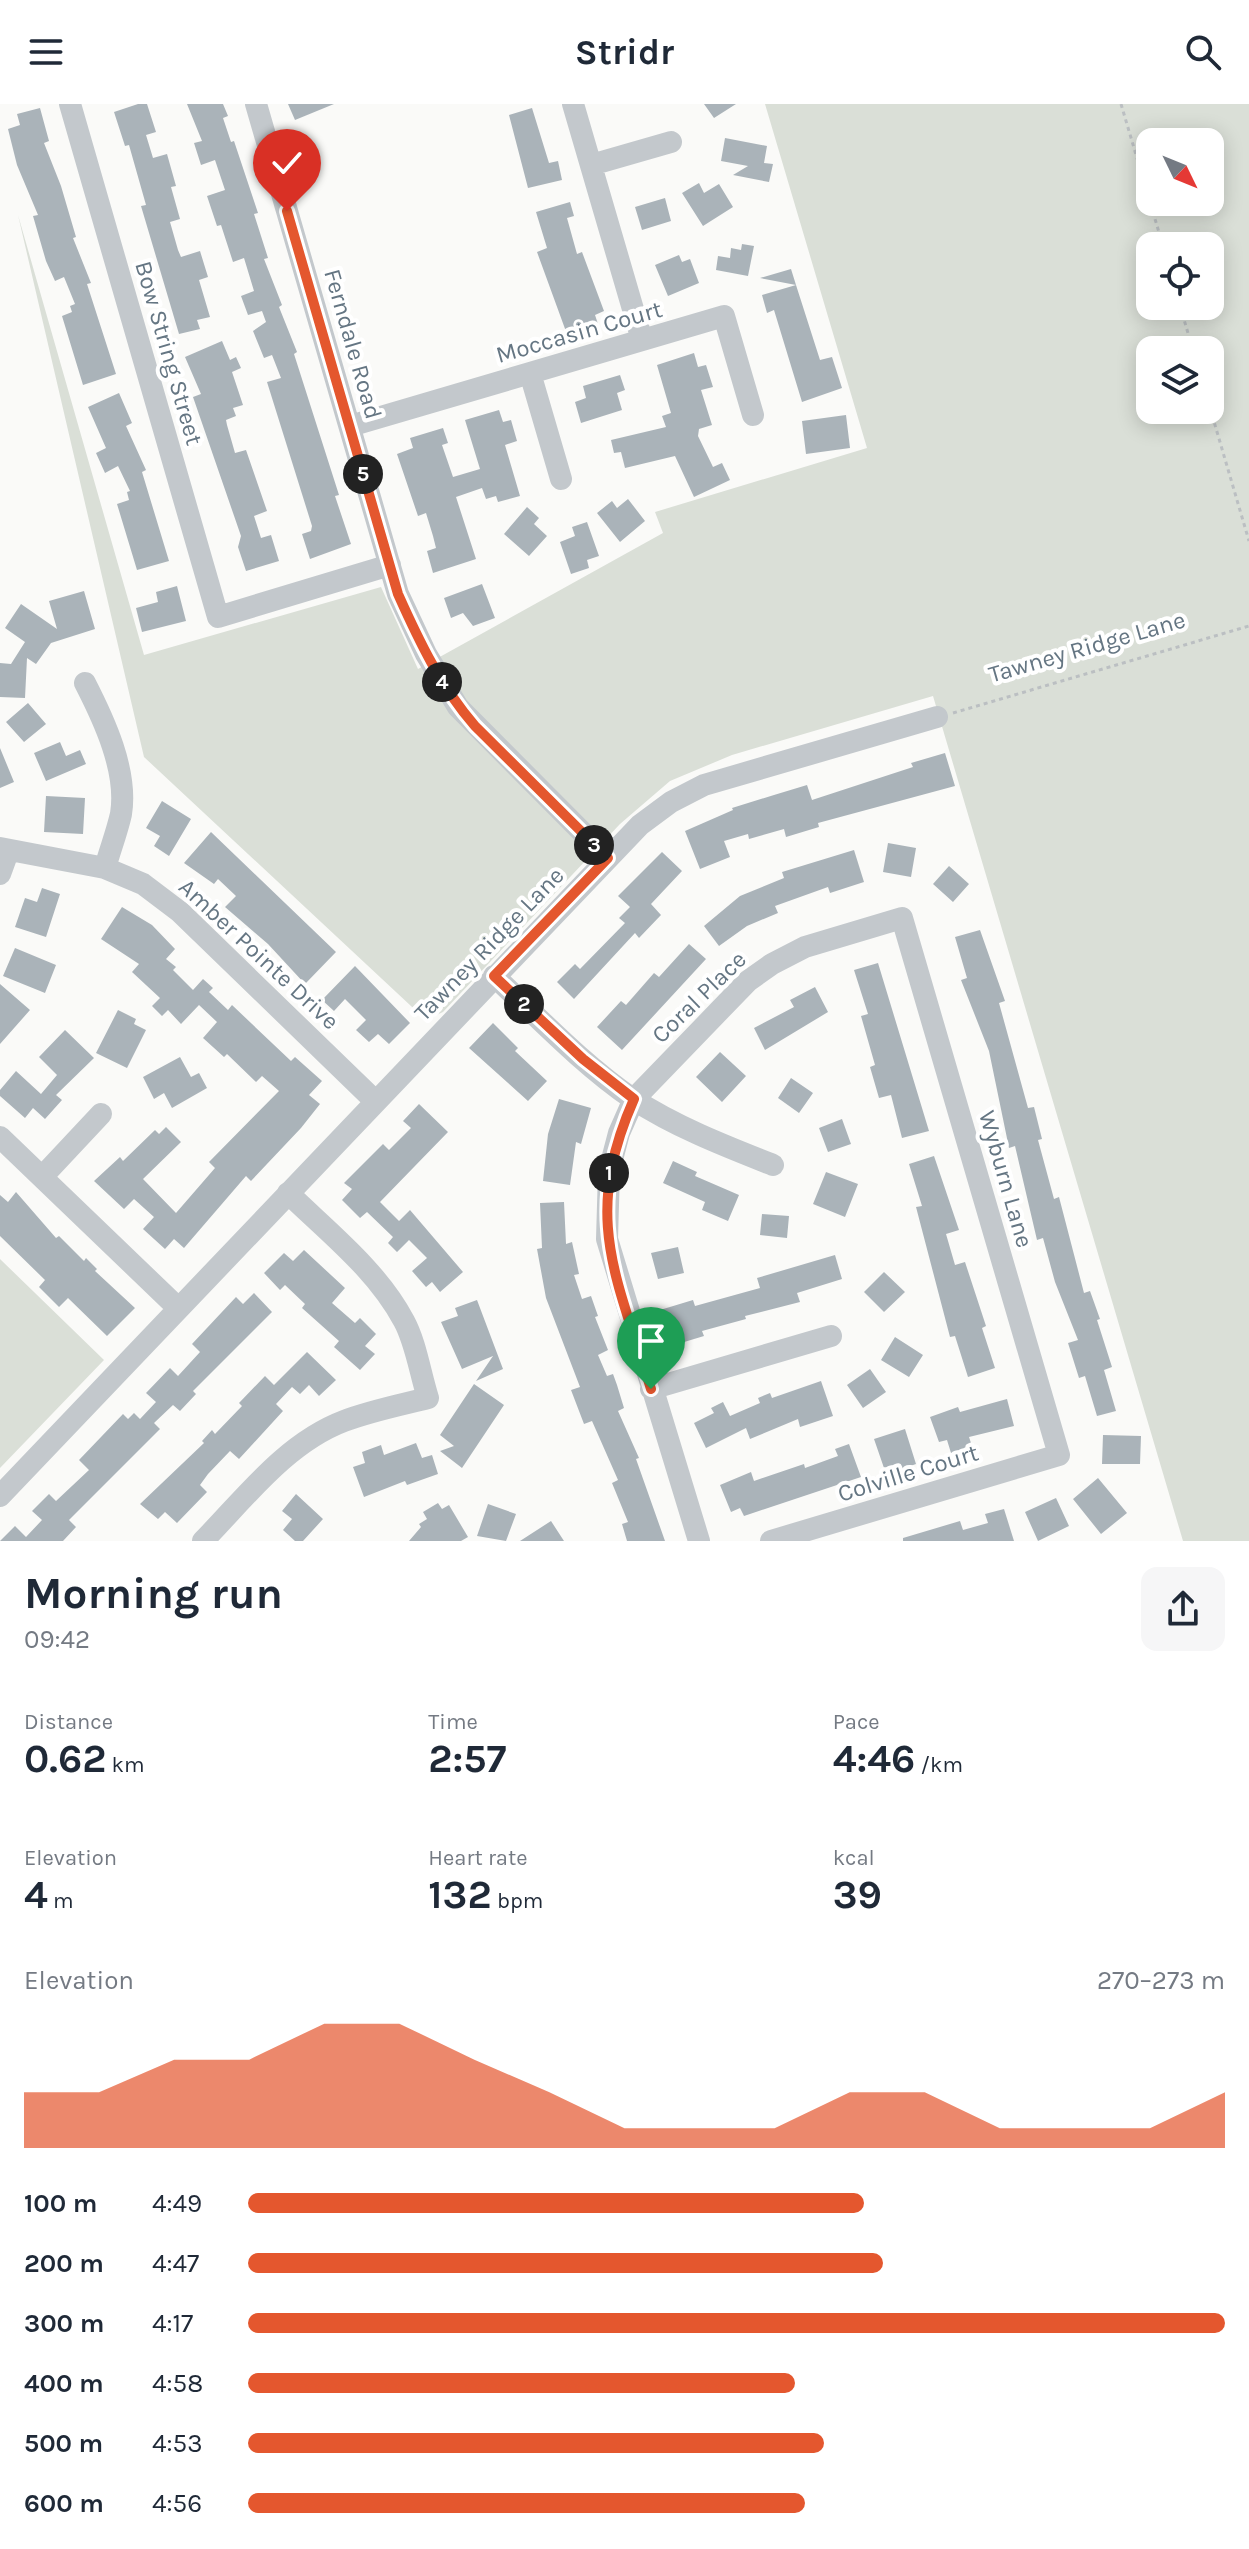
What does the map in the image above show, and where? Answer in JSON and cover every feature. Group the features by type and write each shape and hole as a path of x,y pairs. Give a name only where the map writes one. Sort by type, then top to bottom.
{"street":[{"name":"Bow String Street","path":"70,104 218,617 390,565"},
{"name":"Ferndale Road","path":"256,104 390,565 410,621 458,707 608,858"},
{"path":"573,104 642,340"},
{"path":"591,165 671,142"},
{"name":"Moccasin Court","path":"350,426 724,316 753,415"},
{"path":"530,373 561,479"},
{"path":"85,683 101,715 121,780 121,812 105,868"},
{"name":"Tawney Ridge Lane","path":"0,1496 640,825 671,802 704,785 937,717"},
{"path":"0,874 4,850"},
{"name":"Amber Pointe Drive","path":"4,850 64,858 105,868 143,884 180,912 375,1101"},
{"name":"Coral Place","path":"634,1099 730,997 772,964 805,947 902,918"},
{"name":"Wyburn Lane","path":"902,918 1059,1455"},
{"path":"494,976 583,1059 634,1099 698,1134 773,1165"},
{"path":"634,1099 619,1133 609,1171 607,1239 699,1541"},
{"path":"42,1177 101,1114"},
{"path":"0,1137 177,1307"},
{"path":"203,1541 286,1456 312,1436 344,1421 428,1398 406,1323 393,1303 373,1275 288,1193"},
{"path":"651,1389 831,1336"},
{"name":"Colville Court","path":"771,1541 1059,1455"}],"path":[{"path":"1121,104 1159,232"},
{"path":"1215,424 1249,541"},
{"name":"Tawney Ridge Lane","path":"937,717 1249,626"}],"shaded area":[{"path":"765,104 1249,104 1249,1541 1183,1541 933,696 732,755 670,781 620,824 443,1012 426,1020 144,757 18,215 144,655 381,587 418,669 663,533 655,512 867,448"},
{"path":"0,1259 104,1360 0,1468"}],"building":[{"path":"147,104 156,132 146,135 153,158 167,154 176,186 171,187 180,219 170,222 178,250 181,257 200,251 208,277 199,280 210,317 197,320 200,329 179,334 141,206 146,205 129,145 125,146 114,112"},
{"path":"187,104 223,104 228,116 223,118 258,213 254,214 268,258 264,259 297,352 294,354 339,495 335,496 351,544 310,559 302,534 311,531 312,526 267,382 281,378 272,355 264,358 253,331 266,322 262,311 248,315 241,296 254,291 244,258 233,262 221,225 217,226 207,196 225,190 215,160 201,165 194,143 202,141"},
{"path":"288,104 334,104 295,120"},
{"path":"704,104 736,104 714,118"},
{"path":"40,108 49,141 44,143 61,186 76,237 73,238 91,283 87,284 116,374 83,385 62,316 72,312 70,306 75,304 64,277 55,281 46,261 33,216 38,215 17,165 8,129 20,125 17,114"},
{"path":"532,108 549,163 558,161 562,180 528,188 509,115"},
{"path":"725,138 767,146 764,163 773,164 769,182 733,175 748,166 721,161"},
{"path":"699,183 704,193 719,184 733,207 703,226 682,193"},
{"path":"665,198 671,221 642,230 635,207"},
{"path":"570,202 574,216 567,218 577,254 582,252 604,311 595,315 599,327 568,337 537,252 547,248 536,212"},
{"path":"742,244 754,246 748,276 716,270 718,256 730,258 731,248 741,250"},
{"path":"679,255 682,262 690,259 699,283 668,296 655,265"},
{"path":"791,269 796,285 760,278"},
{"path":"796,285 820,360 832,357 842,388 802,402 774,310 767,313 762,295"},
{"path":"222,341 230,360 236,357 241,368 232,372 243,405 233,408 236,416 226,420 227,425 235,453 246,450 267,511 254,516 261,538 271,535 279,561 246,571 238,547 241,536 193,397 201,394 185,357"},
{"path":"694,353 698,367 706,365 713,387 701,390 712,425 699,429 698,436 713,467 722,463 730,480 694,497 675,456 625,468 621,452 614,453 611,440 666,427 662,416 671,413 657,365"},
{"path":"620,375 625,390 617,393 622,410 581,423 575,402 586,398 583,386"},
{"path":"119,393 132,423 126,426 146,470 142,472 169,561 137,570 117,504 129,500 127,492 130,491 118,466 105,473 96,453 106,448 88,407"},
{"path":"499,410 503,422 511,420 517,441 505,445 520,496 498,502 496,496 486,499 482,488 456,497 476,559 433,573 427,551 436,548 433,536 426,513 418,516 397,454 413,448 410,438 443,428 448,443 442,445 453,477 480,469 465,420"},
{"path":"846,415 850,448 806,454 802,421"},
{"path":"628,499 645,521 620,542 597,513 612,501 617,508"},
{"path":"527,507 539,518 534,524 547,536 529,556 504,534"},
{"path":"587,522 599,556 587,560 589,568 571,574 560,542 575,536 572,527"},
{"path":"482,584 495,618 473,626 463,613 451,618 444,598"},
{"path":"177,586 186,621 142,632 136,608 158,602 156,592"},
{"path":"84,591 95,629 51,643 36,664 27,658 25,698 0,697 0,663 11,664 25,642 5,628 21,604 57,629 49,601"},
{"path":"28,703 46,724 24,742 6,722"},
{"path":"60,742 66,756 80,750 86,764 46,781 34,753"},
{"path":"0,748 14,782 0,788"},
{"path":"945,753 955,786 818,823 819,827 786,837 784,829 749,839 748,834 724,841 730,857 700,869 685,831 732,808 807,785 812,800 913,767 911,763"},
{"path":"46,796 85,798 83,834 44,832"},
{"path":"162,801 191,819 169,856 154,846 160,836 146,828"},
{"path":"211,832 336,952 305,984 268,944 225,907 236,896 218,879 214,884 184,863"},
{"path":"888,843 916,848 911,877 883,872"},
{"path":"854,850 864,882 830,893 828,887 775,906 778,913 747,926 719,946 704,926 740,896 784,878 782,872"},
{"path":"662,852 682,871 651,904 661,915 639,938 635,933 574,999 557,982 575,964 580,969 625,923 619,918 630,907 618,896"},
{"path":"949,866 969,884 953,902 933,884"},
{"path":"42,888 60,894 46,937 15,927 25,898 37,902"},
{"path":"122,907 152,925 175,949 166,959 193,990 203,979 213,988 209,992 228,1010 232,1005 291,1061 295,1057 322,1081 309,1095 320,1104 301,1128 251,1181 246,1176 184,1248 174,1239 165,1249 143,1229 154,1217 134,1199 124,1209 94,1181 120,1157 123,1161 155,1130 159,1134 166,1127 181,1142 143,1179 176,1213 215,1168 209,1162 279,1091 262,1076 256,1082 227,1054 224,1057 203,1038 217,1022 199,1005 181,1024 168,1010 162,1016 152,1006 160,998 132,972 139,964 101,939"},
{"path":"980,930 1005,1001 999,1003 1028,1108 1034,1107 1042,1139 1038,1140 1054,1199 1059,1197 1084,1293 1090,1291 1112,1367 1104,1370 1116,1411 1097,1416 1085,1376 1079,1378 1068,1343 1078,1340 1055,1282 1043,1238 1037,1240 1015,1146 1009,1148 989,1051 961,980 967,978 955,937"},
{"path":"689,944 706,959 622,1050 597,1027 621,1001 626,1005 654,973 659,977"},
{"path":"15,948 56,965 45,993 3,976"},
{"path":"878,963 929,1131 902,1138 891,1095 879,1098 870,1067 875,1065 861,1016 868,1014 854,970"},
{"path":"355,966 410,1023 389,1044 378,1034 369,1042 356,1030 366,1020 345,999 334,1011 322,1000"},
{"path":"0,984 30,1010 0,1044"},
{"path":"815,987 828,1012 765,1050 754,1028 794,1007 790,1000"},
{"path":"118,1010 136,1019 134,1024 146,1030 127,1068 96,1053"},
{"path":"493,1023 518,1048 515,1051 547,1081 528,1101 469,1048"},
{"path":"65,1030 94,1058 56,1095 62,1100 45,1119 33,1108 25,1118 0,1096 0,1090 16,1071 41,1094 57,1075 39,1057"},
{"path":"720,1052 746,1076 722,1102 696,1077"},
{"path":"180,1057 191,1077 199,1073 207,1088 172,1108 164,1093 154,1099 143,1077"},
{"path":"791,1078 813,1093 799,1113 778,1098"},
{"path":"559,1099 591,1108 581,1144 576,1142 570,1185 543,1181 548,1134"},
{"path":"419,1104 448,1132 380,1202 399,1221 410,1210 463,1272 440,1292 432,1282 426,1287 412,1271 427,1258 409,1240 397,1252 388,1243 393,1237 367,1212 360,1218 342,1200 352,1189 344,1183 383,1144 389,1150 411,1128 403,1121"},
{"path":"842,1119 851,1144 828,1152 819,1128"},
{"path":"934,1156 959,1230 946,1234 955,1265 965,1262 986,1326 982,1328 995,1368 968,1377 955,1336 950,1337 916,1207 922,1206 909,1164"},
{"path":"673,1161 697,1172 695,1176 739,1195 728,1221 702,1210 705,1202 663,1183"},
{"path":"826,1172 858,1184 845,1217 813,1204"},
{"path":"16,1192 56,1238 59,1236 84,1261 86,1258 97,1269 95,1271 135,1308 107,1336 68,1298 59,1307 39,1287 45,1280 0,1236 0,1195 8,1202"},
{"path":"564,1202 566,1244 572,1242 579,1274 574,1275 582,1299 591,1296 598,1316 595,1317 608,1350 598,1355 607,1376 613,1374 617,1385 624,1408 618,1411 639,1458 636,1459 665,1541 627,1541 622,1524 628,1522 612,1483 618,1480 592,1421 584,1424 571,1390 580,1387 546,1298 537,1249 542,1248 540,1203"},
{"path":"762,1214 789,1216 787,1238 760,1235"},
{"path":"678,1247 684,1273 658,1279 651,1253"},
{"path":"304,1250 345,1288 332,1303 355,1323 360,1318 376,1334 365,1346 375,1354 360,1370 334,1347 339,1341 302,1308 305,1304 285,1285 280,1290 264,1273 284,1253 293,1261"},
{"path":"835,1255 842,1279 797,1293 800,1302 745,1316 746,1319 702,1331 704,1336 671,1346 660,1310 693,1300 695,1306 760,1288 757,1278"},
{"path":"884,1272 905,1292 884,1312 864,1292"},
{"path":"254,1293 272,1312 193,1391 196,1394 180,1411 173,1405 154,1423 160,1429 69,1520 76,1527 63,1541 0,1541 15,1526 26,1537 42,1520 32,1511 49,1494 56,1501 89,1470 79,1460 123,1414 128,1419 134,1413 140,1419 156,1402 146,1393 170,1368 178,1376 200,1352 192,1344 236,1297 243,1304"},
{"path":"477,1300 503,1369 476,1381 493,1356 462,1369 441,1322 458,1316 455,1308"},
{"path":"895,1337 923,1355 909,1377 881,1360"},
{"path":"307,1352 336,1380 319,1396 309,1385 300,1394 292,1387 276,1404 283,1411 239,1459 230,1451 208,1474 200,1485 207,1492 177,1523 165,1512 158,1519 140,1504 204,1443 202,1441 212,1430 215,1434 265,1376 274,1385"},
{"path":"870,1369 886,1392 863,1408 847,1385"},
{"path":"821,1381 833,1416 800,1427 798,1419 750,1439 746,1428 706,1448 694,1423 714,1413 711,1408 723,1402 730,1416 760,1403 758,1398 770,1393 772,1398"},
{"path":"474,1384 504,1405 462,1468 440,1451 454,1446 440,1435"},
{"path":"1007,1399 1014,1426 969,1437 972,1446 951,1453 947,1440 939,1442 930,1417 958,1407 960,1412"},
{"path":"905,1429 916,1464 896,1471 894,1465 884,1468 874,1439"},
{"path":"1103,1435 1141,1436 1140,1464 1102,1464"},
{"path":"416,1443 422,1458 432,1455 438,1474 407,1485 405,1481 364,1497 353,1467 365,1463 362,1452 381,1445 384,1455"},
{"path":"849,1444 861,1477 744,1516 740,1508 731,1512 720,1485 751,1472 754,1481 804,1464 805,1468 838,1456 835,1449"},
{"path":"1098,1478 1127,1513 1101,1534 1073,1499"},
{"path":"296,1494 323,1519 303,1541 295,1541 283,1530 292,1519 282,1511"},
{"path":"1056,1498 1069,1526 1038,1541 1025,1512"},
{"path":"438,1503 442,1509 449,1505 468,1537 461,1541 409,1541 421,1527 419,1524 427,1519 423,1512"},
{"path":"488,1504 516,1514 506,1541 477,1536"},
{"path":"1004,1509 1014,1541 903,1541 903,1538 960,1521 963,1530 988,1523 985,1514"},
{"path":"551,1521 564,1541 520,1541"}],"route":[{"path":"287,211 398,594 426,654 458,707 608,858 494,976 583,1059 634,1099 619,1133 609,1171 605,1211 613,1266 651,1389"}]}
